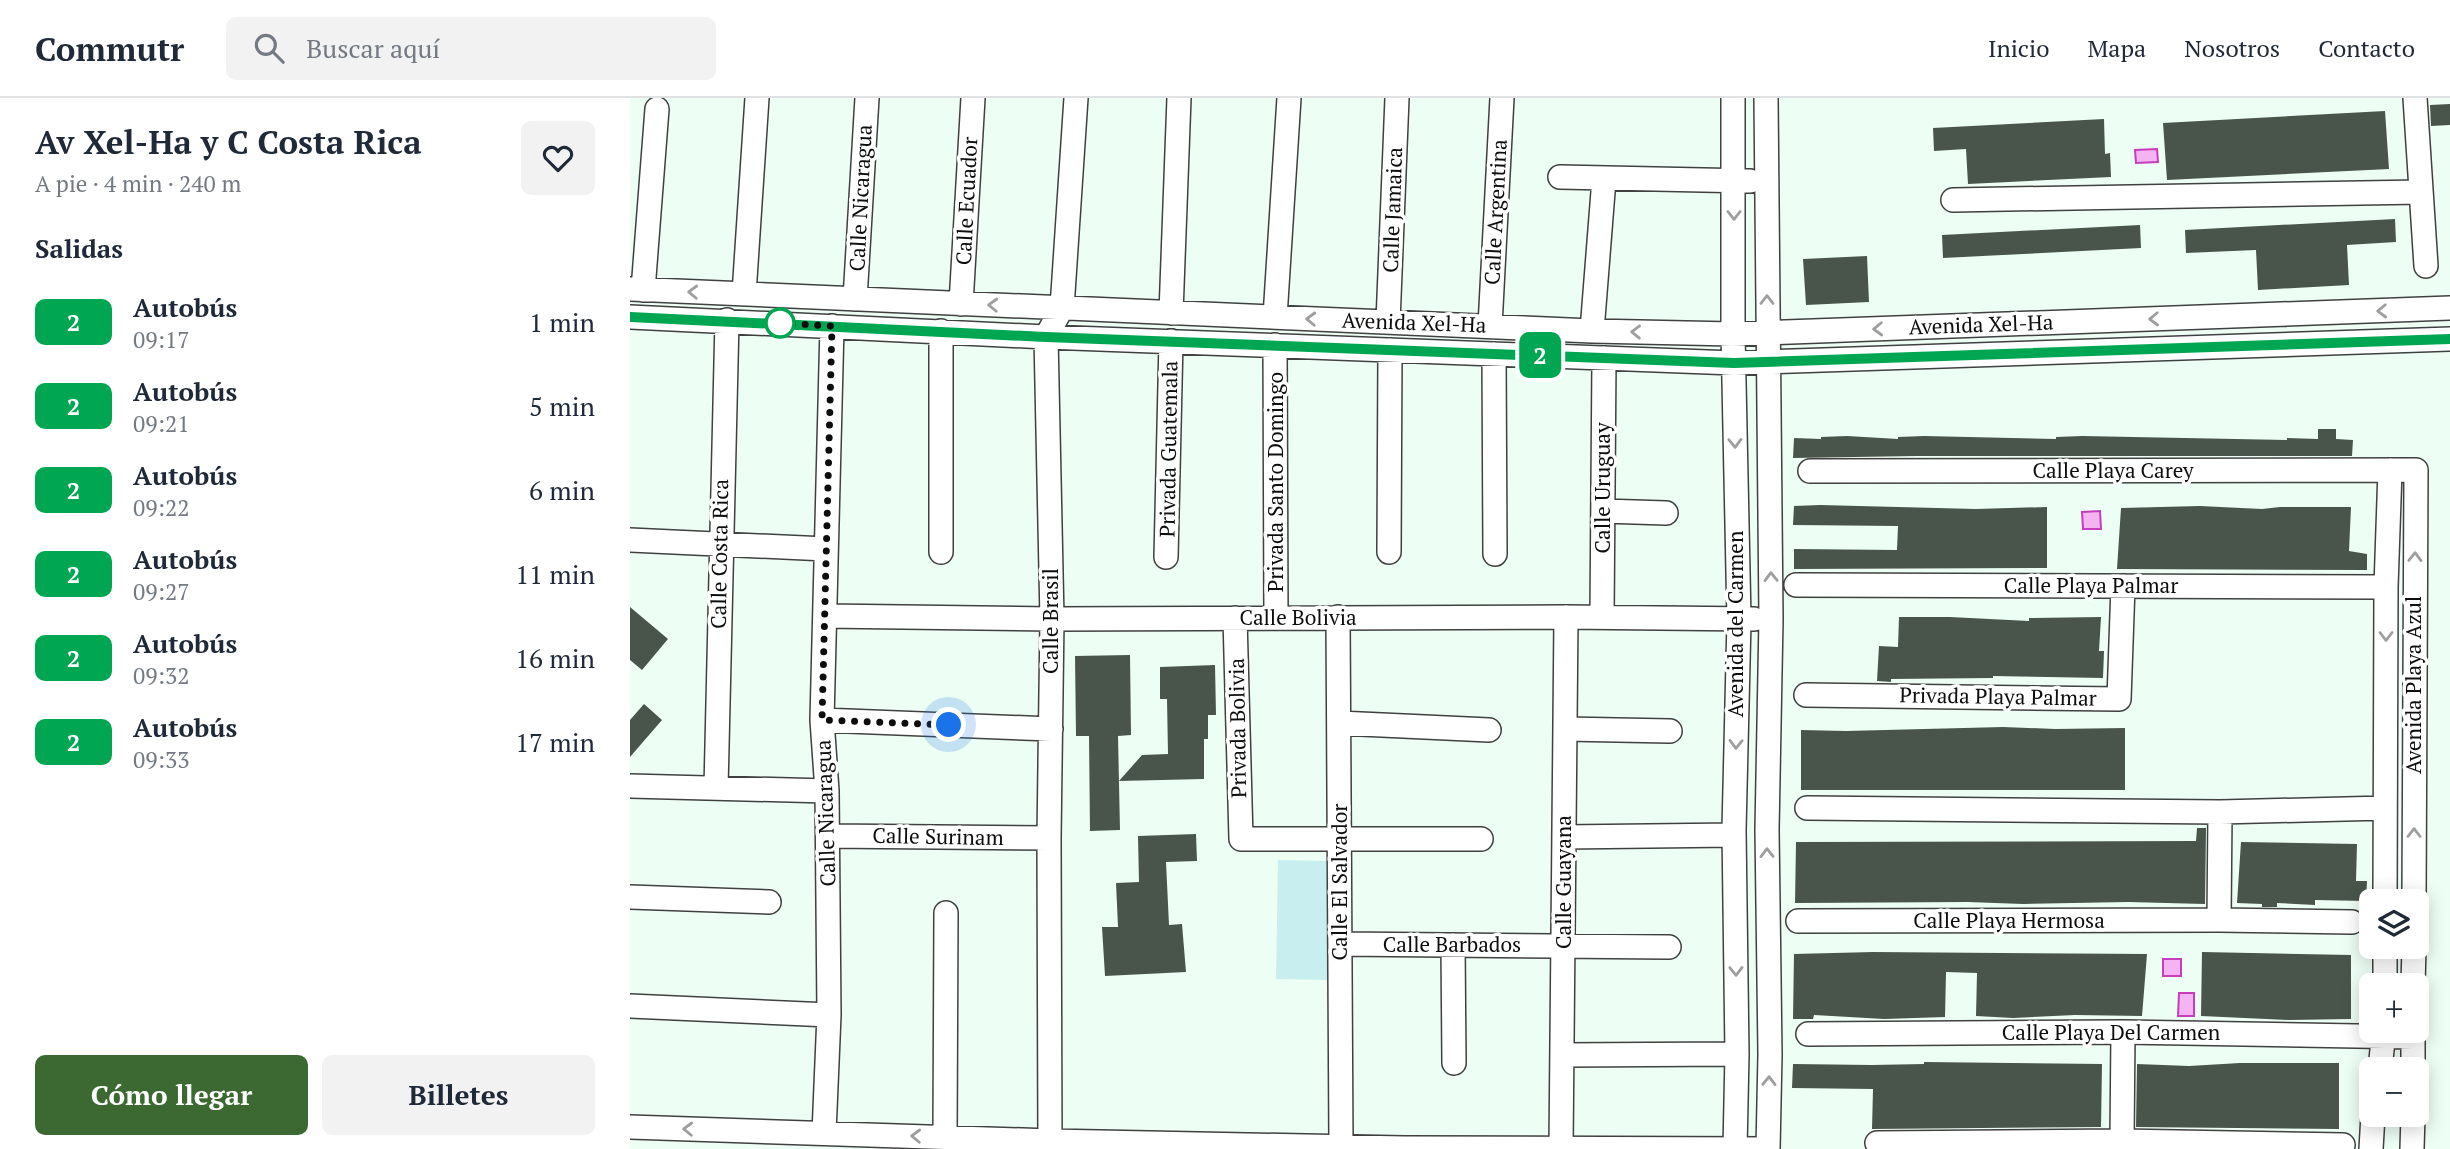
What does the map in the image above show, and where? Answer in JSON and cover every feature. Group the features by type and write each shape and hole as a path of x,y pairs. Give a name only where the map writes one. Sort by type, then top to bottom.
{"street":[{"path":"744,294 757,98"},
{"name":"Calle Nicaragua","path":"855,299 867,98"},
{"name":"Calle Ecuador","path":"961,303 973,98"},
{"path":"1046,337 1062,308 1076,98"},
{"path":"1171,313 1179,98"},
{"path":"1275,317 1289,98"},
{"name":"Calle Jamaica","path":"1388,322 1397,98"},
{"name":"Calle Argentina","path":"1490,326 1502,98"},
{"name":"Avenida del Carmen","path":"1733,98 1733,334 1739,620 1734,835 1737,1054 1735,1149"},
{"name":"Avenida del Carmen","path":"1766,98 1772,619 1767,831 1770,1054 1768,1149"},
{"path":"2415,98 2426,266"},
{"path":"636,289 657,109"},
{"path":"1560,177 1767,181"},
{"path":"1592,331 1604,179"},
{"path":"1953,200 2421,192"},
{"name":"Avenida Xel-Ha","path":"636,289 1592,331 1733,334 2450,308"},
{"name":"Avenida Xel-Ha","path":"630,317 1046,337 1734,363 2450,339"},
{"name":"Calle Costa Rica","path":"716,788 727,320"},
{"name":"Calle Nicaragua","path":"824,1133 829,1015 827,791 822,720 832,326"},
{"path":"941,331 941,552"},
{"name":"Calle Brasil","path":"1046,337 1052,619 1049,838 1050,1145"},
{"name":"Privada Guatemala","path":"1166,557 1171,341"},
{"name":"Privada Santo Domingo","path":"1275,345 1276,618"},
{"path":"1389,552 1390,350"},
{"path":"1494,354 1495,554"},
{"name":"Calle Uruguay","path":"1602,617 1604,358"},
{"name":"Avenida Playa Azul","path":"2385,889 2386,587 2390,470"},
{"name":"Calle Playa Carey","path":"1810,471 2416,470"},
{"name":"Avenida Playa Azul","path":"2414,889 2416,470"},
{"path":"1603,511 1666,513"},
{"path":"630,540 826,549"},
{"name":"Calle Playa Palmar","path":"1796,585 2386,587"},
{"name":"Privada Playa Palmar","path":"1805,695 2119,699 2123,586"},
{"name":"Calle Bolivia","path":"825,616 1052,619 1772,619"},
{"name":"Calle El Salvador","path":"1338,617 1341,1146"},
{"name":"Calle Guayana","path":"1561,1147 1566,617"},
{"name":"Privada Bolivia","path":"1235,618 1241,839 1339,838"},
{"path":"822,720 1051,729"},
{"path":"1339,723 1489,730"},
{"path":"1565,729 1670,731"},
{"path":"630,786 827,791"},
{"path":"1807,808 2220,812 2385,808"},
{"path":"2219,920 2220,812"},
{"path":"1564,837 1734,835"},
{"name":"Calle Surinam","path":"828,836 1049,838"},
{"path":"1339,838 1481,839"},
{"path":"630,897 769,902"},
{"path":"945,1137 946,913"},
{"name":"Calle Playa Hermosa","path":"1798,921 2353,922"},
{"name":"Calle Barbados","path":"1340,944 1669,947"},
{"path":"1453,945 1454,1063"},
{"path":"630,1006 829,1015"},
{"path":"2122,1141 2123,1032"},
{"name":"Calle Playa Del Carmen","path":"1808,1034 2359,1033"},
{"path":"1563,1055 1737,1054"},
{"path":"630,1127 945,1137 1050,1145 1768,1149"},
{"path":"2371,1149 2373,1127"},
{"path":"2412,1149 2413,1127"},
{"path":"1877,1143 2122,1141 2343,1145"}],"shaded area":[{"path":"2157,149 2158,162 2136,163 2135,150"},
{"path":"2100,511 2101,529 2083,529 2082,512"},
{"path":"1278,860 1328,861 1327,980 1276,979"},
{"path":"2163,959 2181,959 2181,976 2163,976"},
{"path":"2179,993 2194,993 2194,1016 2178,1016"}],"building":[{"path":"2450,104 2450,125 2431,126 2430,105"},
{"path":"2385,111 2389,169 2167,180 2163,123"},
{"path":"2104,119 2105,154 2110,153 2111,177 1968,184 1966,149 1934,151 1933,128"},
{"path":"2395,219 2396,242 2347,245 2349,285 2258,290 2256,250 2186,253 2185,230"},
{"path":"2140,225 2141,248 1943,258 1942,235"},
{"path":"1867,256 1869,302 1806,305 1803,259"},
{"path":"2318,429 2336,429 2336,439 2353,440 2352,456 1793,458 1794,438 1847,436 1898,439 1924,436 2056,439 2082,436 2287,440 2318,439"},
{"path":"1794,506 1976,509 2047,507 2047,568 1794,569 1794,549 1897,550 1898,526 1793,525"},
{"path":"2200,506 2262,509 2351,507 2349,551 2367,554 2367,570 2117,569 2121,508"},
{"path":"630,607 668,639 642,670 630,660"},
{"path":"1899,617 2029,621 2029,618 2101,617 2099,651 2104,651 2103,678 1993,676 1877,681 1879,646 1898,647"},
{"path":"1130,655 1131,735 1118,736 1120,830 1090,831 1089,736 1076,736 1075,656"},
{"path":"1215,665 1216,715 1208,715 1208,739 1204,739 1204,779 1119,781 1142,755 1168,754 1167,699 1160,699 1160,667"},
{"path":"644,704 662,720 630,757 630,720"},
{"path":"2125,728 2125,790 1801,790 1801,730"},
{"path":"2197,828 2206,828 2205,904 1795,903 1796,842 2196,841"},
{"path":"1196,834 1197,861 1166,862 1169,925 1182,924 1186,972 1105,976 1102,927 1118,927 1116,883 1139,882 1138,836"},
{"path":"2241,842 2357,844 2356,881 2367,881 2367,889 2359,889 2359,901 2315,900 2315,905 2277,903 2277,907 2237,903"},
{"path":"2202,952 2351,955 2351,1019 2289,1020 2201,1016"},
{"path":"1794,954 2147,954 2142,1016 1976,1016 1977,973 1946,972 1945,1017 1884,1019 1814,1015 1813,1019 1793,1019"},
{"path":"1924,1062 2102,1064 2101,1127 1872,1129 1873,1089 1792,1088 1793,1064 1872,1065"},
{"path":"2339,1063 2339,1129 2136,1127 2137,1064 2189,1066"}],"bus line":[{"name":"2","path":"630,317 1046,337 1734,363 2450,339"}],"route":[{"path":"780,323 832,326 822,720 949,725"}]}
